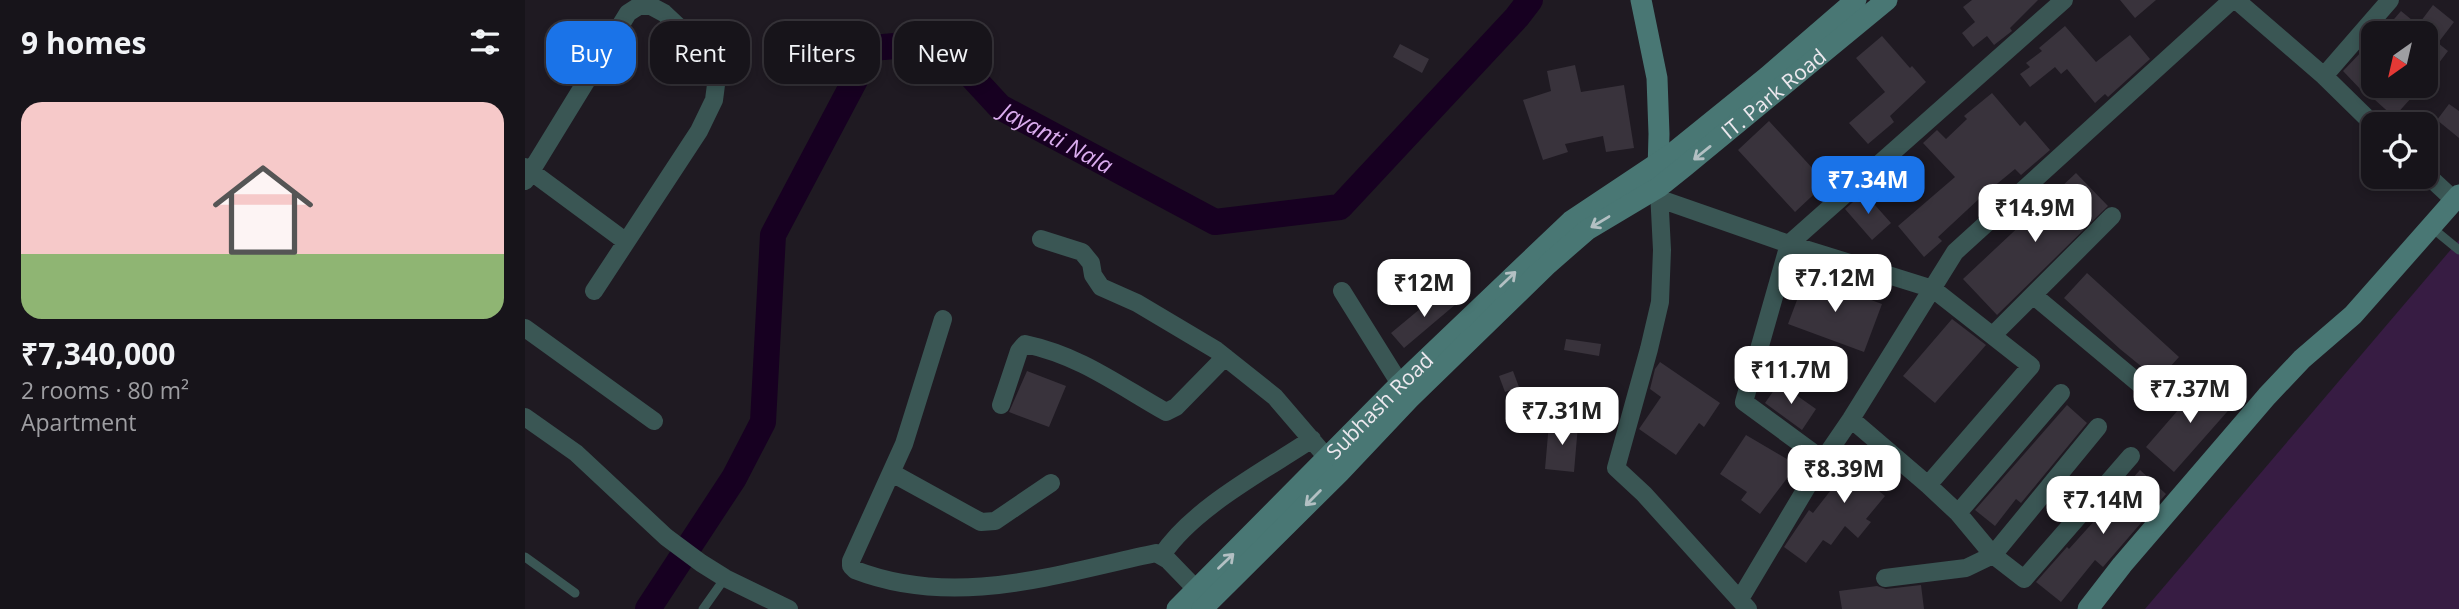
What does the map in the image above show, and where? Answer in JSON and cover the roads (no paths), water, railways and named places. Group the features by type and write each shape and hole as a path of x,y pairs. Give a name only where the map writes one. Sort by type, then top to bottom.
{"main road":[{"path":"1641,0 1657,78 1659,193"},
{"name":"IT. Park Road","path":"1657,163 1767,77 1856,0"},
{"name":"IT. Park Road","path":"1659,193 1887,0"},
{"name":"Subhash Road","path":"1190,604 1334,465 1571,221 1657,163"},
{"name":"Subhash Road","path":"1404,391 1557,255 1595,225 1659,193"},
{"path":"2088,609 2122,565 2267,396 2302,359 2353,315 2457,197"}],"street":[{"path":"1823,460 1744,402 1789,243 2064,0"},
{"path":"1928,485 2031,366 1933,289 1789,243 1659,193 1662,250 1660,302 1616,468 1644,494 1744,604 1823,460 1851,419 1933,289 1955,252 2234,0 2324,76 2361,112"},
{"path":"2324,76 2390,0"},
{"path":"594,291 699,131 714,100 717,77 711,57 664,13 651,6 639,6 628,13 527,173 625,242"},
{"path":"2438,183 2457,197"},
{"path":"1993,335 2112,216"},
{"path":"1041,239 1082,252 1091,263 1093,275 1101,286 1182,329 1225,358 1275,397 1334,465"},
{"path":"1342,291 1404,391"},
{"path":"2033,295 2154,396"},
{"path":"943,319 904,444 851,566 865,575 937,597 1064,577 1156,553 1162,555 1190,604"},
{"path":"525,328 654,421"},
{"path":"1001,405 1019,351 1025,344 1079,361 1166,412 1176,407 1225,358"},
{"path":"1958,513 2061,393"},
{"path":"525,416 576,453 639,514 679,547 725,578 789,609"},
{"path":"1851,419 1928,485 1958,513 1993,555 2024,579 2131,456"},
{"path":"1885,578 1966,568 1993,555 2098,427"},
{"path":"1162,555 1192,519 1312,439"},
{"path":"892,473 981,522 989,523 1051,483"}],"lane":[{"path":"2430,227 2459,250"},
{"path":"525,557 575,593"},
{"path":"703,609 725,578"}],"waterway":[{"name":"Jayanti Nala","path":"648,609 734,478 763,422 773,235 872,48 940,42 1000,107 1215,222 1340,207 1530,0"}]}
